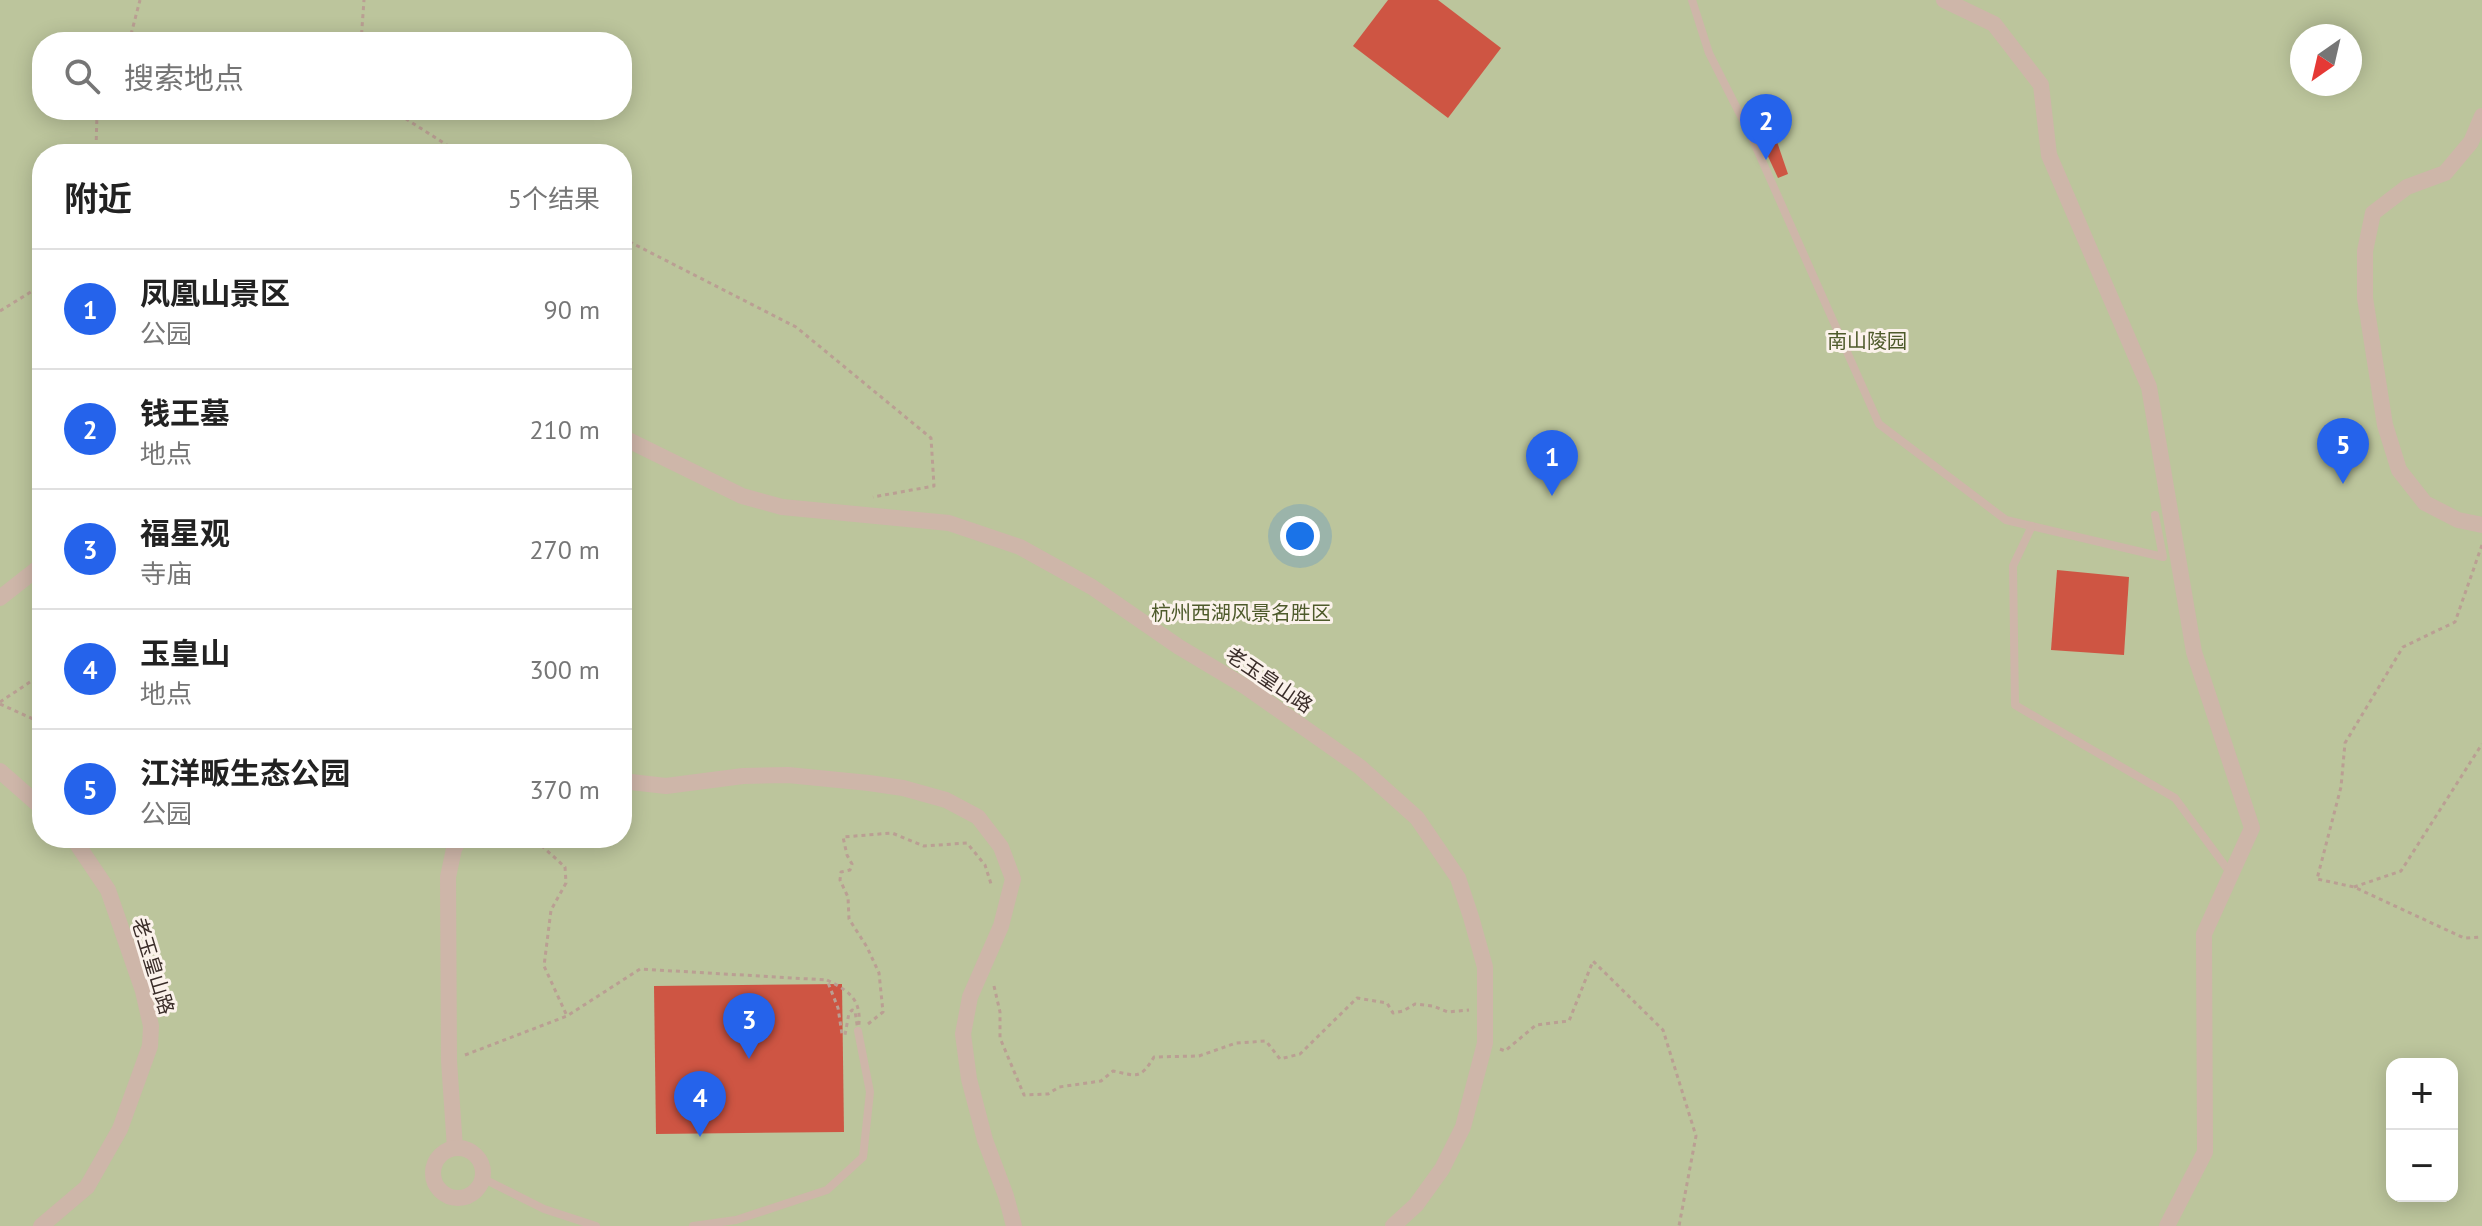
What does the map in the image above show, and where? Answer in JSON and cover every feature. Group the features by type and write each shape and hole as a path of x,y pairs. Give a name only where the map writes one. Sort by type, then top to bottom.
{"street":[{"path":"1944,0 1994,24 2041,85 2049,155 2149,387 2194,652 2252,828 2204,934 2205,1152 2167,1226"},
{"path":"2482,116 2471,142 2445,173 2407,187 2373,213 2365,251 2365,298 2385,425 2399,470 2425,503 2458,520 2482,525"},
{"name":"老玉皇山路","path":"632,442 742,496 782,507 949,523 1020,547 1092,587 1179,647 1212,664 1360,767 1417,818 1458,878 1485,967 1485,1043 1463,1127 1442,1169 1416,1205 1393,1226"},
{"path":"0,598 32,573"},
{"path":"0,771 32,799"},
{"path":"632,782 666,786 743,776 788,775 869,783 903,788 946,800 978,817 1001,847 1013,879 1001,926 970,997 963,1034 969,1079 985,1140 1014,1226"},
{"name":"老玉皇山路","path":"41,1226 87,1187 120,1129 150,1046 151,1026 143,991 108,890 80,848"},
{"path":"455,848 448,877 449,1061 455,1148"},
{"path":"455,1148 463,1149 476,1156 482,1178 479,1186 466,1196 458,1197 442,1192 433,1170 441,1155 455,1148"}],"lane":[{"path":"1692,0 1709,53 1752,138 1879,424 2006,520 2163,557 2155,515"},
{"path":"2032,526 2013,566 2015,705 2175,798 2231,874"},
{"path":"693,1226 736,1220 827,1190 863,1157 870,1092 858,1031"},
{"path":"482,1178 544,1209 596,1226"}],"path":[{"path":"132,32 140,0"},
{"path":"362,32 364,0"},
{"path":"96,144 97,120"},
{"path":"408,120 445,144"},
{"path":"632,243 796,327 931,438 934,486 865,498 853,514"},
{"path":"0,311 32,291"},
{"path":"2482,545 2455,622 2403,647 2345,743 2341,787 2317,879 2354,887 2464,938 2482,937"},
{"path":"32,681 0,703 32,718"},
{"path":"2354,887 2401,871 2482,744"},
{"path":"858,1031 883,1012 879,973 849,919 848,897 840,880 841,872 850,870 852,864 843,837 892,833 924,846 967,843 985,865 993,885 990,897"},
{"path":"544,848 565,867 566,883 551,910 544,966 567,1016"},
{"path":"1485,1043 1505,1051 1536,1025 1569,1021 1593,961 1663,1030 1696,1136 1679,1226"},
{"path":"985,967 995,989 1000,1012 1000,1038 1024,1095 1048,1094 1059,1087 1101,1081 1113,1071 1138,1076 1144,1073 1154,1057 1199,1056 1236,1043 1266,1041 1280,1059 1300,1054 1357,998 1387,1003 1393,1013 1415,1004 1448,1012 1473,1010"},
{"path":"449,1061 567,1016 640,969 827,980 843,988 855,1000 861,1014 858,1031"},
{"path":"827,980 838,1008 842,1034 845,1035 852,1010 855,1011 858,1031"}],"green space":[{"name":"杭州西湖风景名胜区","path":"0,0 2482,0 2482,1226 0,1226"}],"building":[{"path":"1388,0 1438,0 1501,48 1448,118 1353,46"},
{"path":"1774,133 1788,174 1778,178 1760,139"},
{"path":"2057,570 2129,577 2124,655 2051,650"},
{"path":"842,984 844,1132 656,1134 654,986"}],"place":[{"name":"钱王墓","path":"1766,160"},
{"name":"江洋畈生态公园","path":"2343,484"},
{"name":"凤凰山景区","path":"1552,496"},
{"name":"福星观","path":"749,1059"},
{"name":"玉皇山","path":"700,1137"}],"park label":[{"name":"南山陵园","path":"1867,341"}]}
